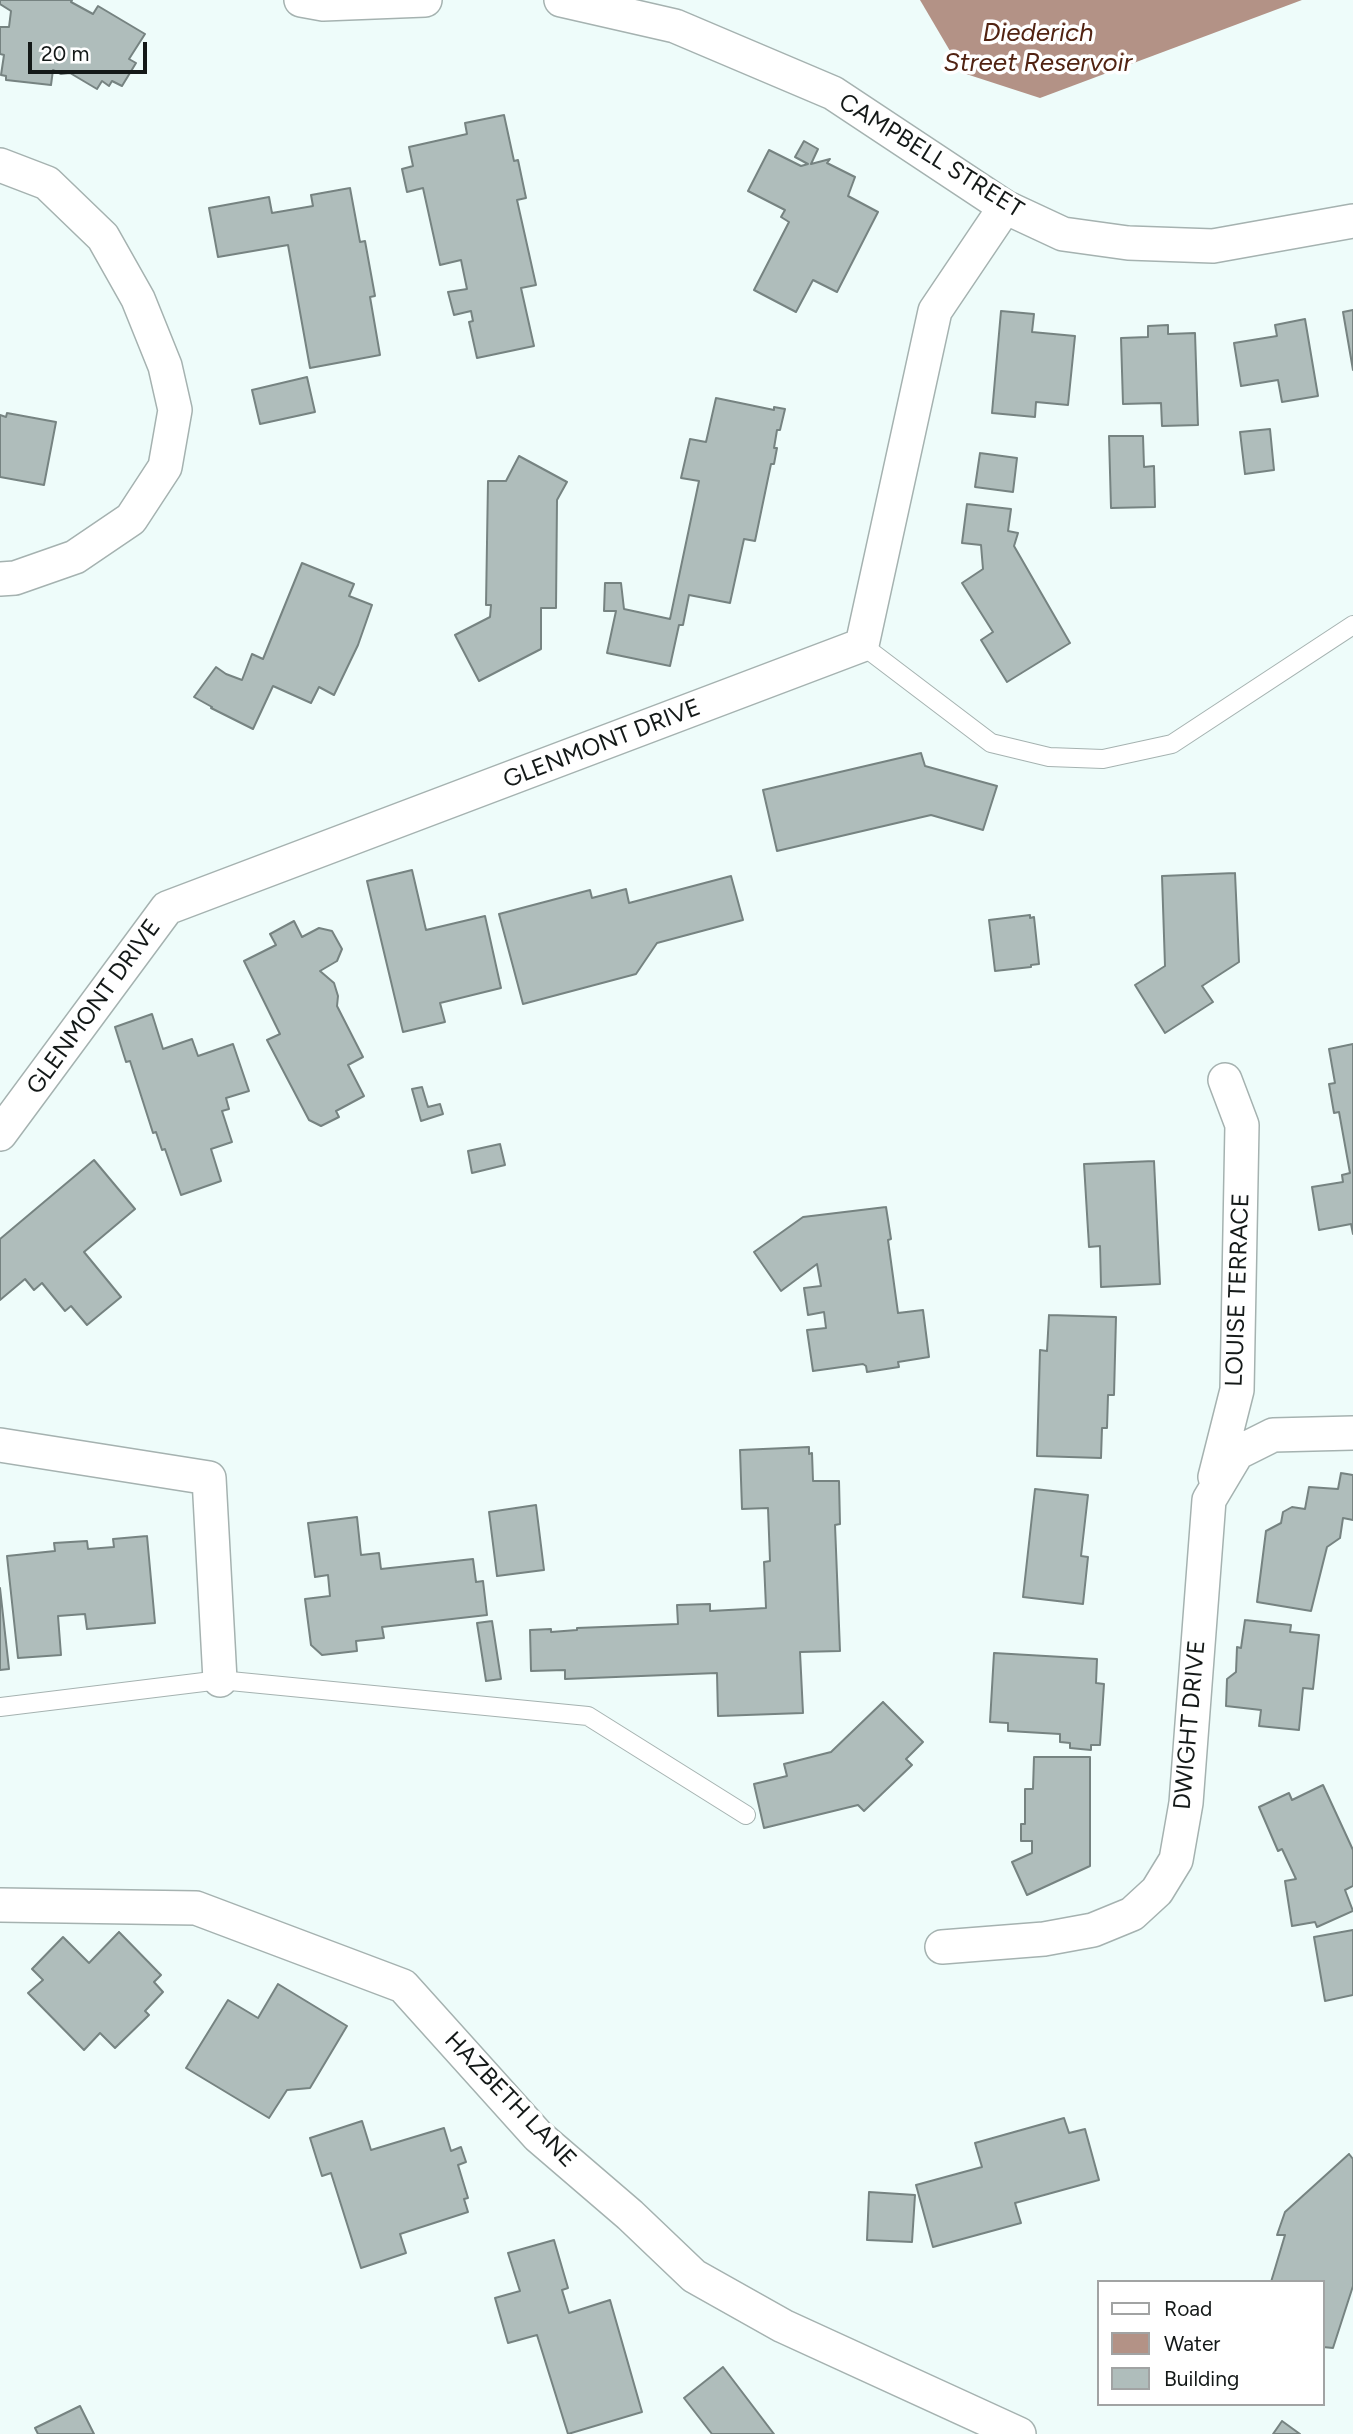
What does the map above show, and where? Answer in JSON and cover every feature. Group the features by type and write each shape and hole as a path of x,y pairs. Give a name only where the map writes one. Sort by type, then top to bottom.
{"street":[{"path":"301,0 323,4 425,0"},
{"name":"CAMPBELL STREET","path":"561,0 676,26 833,93 1005,207 1063,234 1128,243 1213,246 1353,221"},
{"path":"0,165 47,183 103,237 138,299 165,366 175,410 165,467 131,519 75,558 15,578 0,579"},
{"path":"862,645 935,311 1005,207"},
{"name":"GLENMONT DRIVE","path":"0,1134 167,908 862,645"},
{"name":"LOUISE TERRACE","path":"1209,1500 1237,1390 1242,1125 1225,1080"},
{"name":"DWIGHT DRIVE","path":"942,1947 1044,1940 1093,1930 1132,1914 1157,1891 1176,1860 1186,1803 1209,1500 1237,1453 1273,1435 1353,1433"},
{"path":"0,1445 209,1478 220,1680"},
{"name":"HAZBETH LANE","path":"0,1905 196,1909 403,1986 538,2136 630,2215 694,2276 783,2326 1019,2434"}],"lane":[{"path":"862,645 991,743 1049,757 1103,759 1172,744 1353,625"},
{"path":"0,1707 220,1680 588,1716 746,1815"}],"water":[{"name":"Diederich Street Reservoir","path":"920,0 1302,0 1040,98 963,73"}],"building":[{"path":"0,0 72,0 71,2 93,14 98,6 145,34 129,59 136,63 122,86 112,81 109,86 102,81 97,89 70,73 61,74 53,70 51,85 6,80 6,76 1,75 4,55 0,54 0,27 9,27 11,11 0,4"},
{"path":"504,115 514,161 518,160 526,198 517,200 536,285 521,288 534,346 477,358 469,322 473,321 471,311 454,315 448,292 467,289 461,260 440,265 423,188 407,192 402,169 413,166 409,147 467,134 465,123"},
{"path":"804,141 818,149 811,164 830,159 827,163 855,177 848,196 878,212 837,292 813,280 796,312 754,290 789,222 781,217 785,210 748,191 769,150 801,166 808,164 795,157"},
{"path":"350,188 360,242 365,241 375,296 370,297 380,355 310,368 288,245 218,257 209,208 269,197 272,213 313,206 311,195"},
{"path":"1353,310 1353,370 1343,312"},
{"path":"1001,311 1034,314 1032,332 1075,336 1068,405 1036,402 1035,417 992,413"},
{"path":"1305,319 1318,396 1282,402 1278,380 1241,386 1234,343 1277,336 1275,325"},
{"path":"1168,325 1168,334 1195,333 1198,425 1162,426 1161,403 1123,404 1121,338 1148,337 1148,326"},
{"path":"307,377 315,412 260,424 252,390"},
{"path":"716,398 774,410 774,407 785,409 780,430 777,430 774,464 771,464 755,541 744,539 730,603 689,595 670,666 607,653 616,611 604,611 605,583 621,583 624,609 670,619 699,481 681,478 690,439 706,442"},
{"path":"7,413 56,422 44,485 0,477 0,415 6,417"},
{"path":"1270,429 1274,470 1245,474 1240,432"},
{"path":"1109,436 1143,436 1144,467 1154,466 1155,507 1111,508"},
{"path":"980,453 1017,458 1013,492 975,487"},
{"path":"519,456 567,482 557,500 556,608 541,608 541,649 479,681 455,635 490,617 491,605 486,605 488,481 506,481"},
{"path":"967,504 1011,509 1008,531 1018,533 1014,546 1070,643 1007,682 981,640 993,632 962,583 983,569 981,545 962,543"},
{"path":"302,563 354,584 349,596 372,605 358,645 334,695 319,687 311,703 273,686 253,729 194,697 216,667 242,680 252,654 263,659"},
{"path":"921,753 925,766 997,786 983,830 931,815 777,851 763,790"},
{"path":"412,870 426,930 485,916 501,988 440,1003 445,1022 403,1032 367,881"},
{"path":"1235,873 1239,962 1202,986 1213,1002 1165,1033 1135,985 1165,966 1162,876"},
{"path":"731,876 743,920 657,943 636,974 523,1004 499,914 590,890 592,898 626,889 629,903"},
{"path":"1030,915 1030,918 1034,917 1039,964 995,971 989,920"},
{"path":"294,921 302,937 319,928 332,931 342,949 337,961 320,971 334,983 338,996 337,1006 363,1057 348,1065 364,1096 336,1111 339,1117 321,1126 309,1120 267,1040 280,1034 244,961 276,945 270,934"},
{"path":"152,1014 163,1049 192,1039 198,1056 233,1044 249,1091 226,1098 229,1109 222,1111 232,1142 211,1149 221,1181 181,1195 165,1149 162,1150 156,1132 153,1133 130,1061 126,1062 115,1027"},
{"path":"1353,1044 1353,1234 1351,1224 1319,1230 1312,1187 1343,1182 1342,1175 1350,1173 1339,1112 1334,1113 1329,1084 1335,1083 1329,1049"},
{"path":"422,1087 428,1107 440,1104 443,1114 421,1121 412,1089"},
{"path":"500,1144 505,1165 472,1173 468,1151"},
{"path":"94,1160 135,1209 84,1252 121,1297 87,1325 71,1306 65,1311 42,1283 34,1290 25,1279 0,1300 0,1239"},
{"path":"1154,1161 1160,1284 1101,1287 1100,1246 1089,1247 1084,1164"},
{"path":"886,1207 898,1313 923,1310 929,1357 898,1362 899,1367 867,1372 863,1364 813,1371 807,1330 826,1328 824,1312 808,1315 804,1288 821,1286 817,1264 781,1291 754,1252 803,1217"},
{"path":"1049,1315 1116,1317 1114,1395 1108,1395 1107,1428 1102,1428 1101,1458 1037,1456 1040,1350 1047,1351"},
{"path":"809,1447 809,1454 812,1453 813,1481 839,1481 840,1524 835,1525 840,1651 800,1652 803,1713 718,1716 717,1673 565,1679 565,1670 531,1671 530,1630 551,1629 551,1632 577,1628 678,1624 677,1605 710,1604 710,1611 766,1608 764,1562 770,1561 768,1508 742,1509 740,1450"},
{"path":"1341,1473 1353,1475 1353,1520 1343,1518 1340,1538 1327,1547 1311,1611 1257,1602 1266,1531 1281,1523 1283,1512 1292,1507 1305,1509 1309,1487 1338,1489"},
{"path":"1035,1489 1088,1495 1081,1556 1088,1557 1083,1604 1023,1597"},
{"path":"536,1505 544,1570 497,1576 489,1512"},
{"path":"357,1517 361,1555 379,1553 381,1569 473,1559 476,1582 483,1581 487,1615 382,1627 384,1638 356,1641 357,1651 322,1655 311,1645 305,1599 330,1596 328,1575 315,1577 308,1523"},
{"path":"147,1536 155,1623 87,1629 85,1614 58,1616 61,1655 18,1658 7,1556 55,1551 54,1543 87,1541 88,1549 114,1547 113,1539"},
{"path":"0,1588 9,1669 0,1670"},
{"path":"1245,1620 1291,1625 1290,1632 1319,1635 1313,1689 1303,1688 1299,1730 1259,1726 1261,1710 1226,1706 1227,1679 1236,1672 1237,1647 1241,1648"},
{"path":"492,1621 501,1679 486,1681 477,1623"},
{"path":"994,1653 1097,1659 1096,1683 1104,1684 1100,1745 1091,1745 1091,1750 1070,1748 1070,1743 1060,1742 1060,1734 1008,1731 1008,1723 990,1722"},
{"path":"883,1702 923,1742 906,1759 912,1765 864,1811 858,1805 764,1828 754,1784 787,1776 784,1764 831,1752"},
{"path":"1034,1757 1090,1757 1090,1866 1027,1895 1012,1862 1032,1853 1032,1841 1021,1841 1021,1824 1025,1824 1025,1789 1033,1789"},
{"path":"1323,1785 1353,1850 1353,1886 1345,1890 1353,1911 1317,1927 1315,1922 1292,1926 1285,1881 1296,1879 1282,1849 1278,1851 1259,1807 1289,1793 1292,1800"},
{"path":"1353,1930 1353,1995 1325,2001 1314,1937"},
{"path":"119,1932 161,1975 154,1982 163,1992 145,2011 149,2015 115,2048 100,2033 84,2050 28,1993 43,1980 32,1969 63,1937 89,1963"},
{"path":"278,1984 347,2026 310,2088 287,2090 269,2118 186,2068 228,2000 258,2018"},
{"path":"1064,2118 1069,2133 1085,2129 1099,2180 1015,2203 1021,2223 933,2247 916,2185 982,2167 975,2143"},
{"path":"362,2121 371,2150 444,2128 451,2151 461,2147 466,2162 458,2165 468,2198 464,2199 468,2212 400,2234 406,2253 361,2268 331,2173 322,2176 310,2138"},
{"path":"1349,2154 1353,2159 1353,2286 1333,2348 1325,2347 1325,2280 1272,2280 1285,2235 1277,2235 1285,2212"},
{"path":"869,2192 915,2195 912,2242 867,2240"},
{"path":"554,2240 568,2288 562,2290 569,2313 610,2300 642,2412 568,2434 537,2335 508,2343 495,2298 520,2291 508,2253"},
{"path":"723,2367 774,2434 712,2434 684,2398"},
{"path":"80,2406 94,2434 38,2434 35,2428"},
{"path":"1282,2421 1300,2434 1273,2434"}]}
